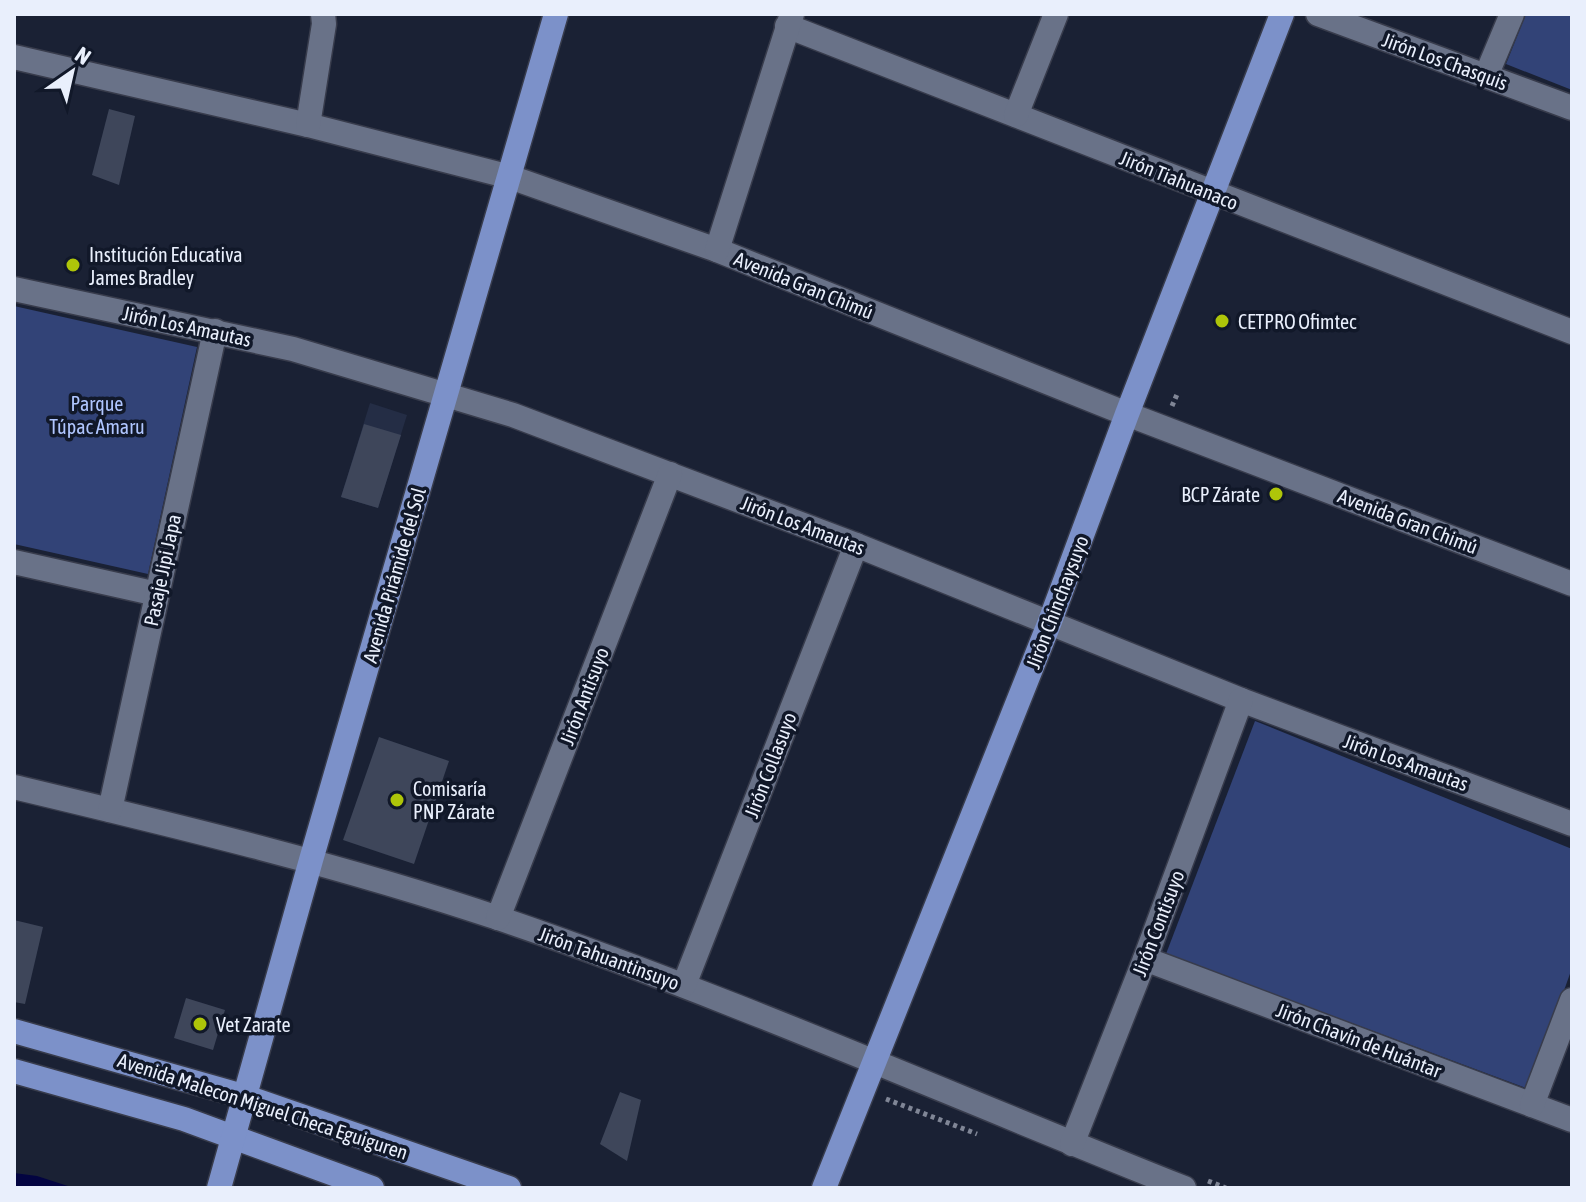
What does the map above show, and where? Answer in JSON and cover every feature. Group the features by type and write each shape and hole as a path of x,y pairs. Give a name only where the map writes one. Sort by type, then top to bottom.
{"main road":[{"name":"Avenida Pirámide del Sol","path":"222,1179 243,1096 556,14"},
{"name":"Jirón Chinchaysuyo","path":"824,1188 1049,624 1211,193 1282,14"},
{"name":"Avenida Malecon Miguel Checa Eguiguren","path":"14,1031 243,1096 509,1188"},
{"name":"Avenida Malecon Miguel Checa Eguiguren","path":"14,1071 233,1136 372,1188"}],"street":[{"path":"308,125 323,14"},
{"path":"1016,115 1056,14"},
{"name":"Jirón Los Chasquis","path":"1318,14 1572,108"},
{"path":"1486,76 1512,14"},
{"path":"717,250 789,20"},
{"name":"Jirón Tiahuanaco","path":"789,20 1211,193 1572,332"},
{"name":"Avenida Gran Chimú","path":"14,57 308,125 510,177 717,250 1127,414 1572,584"},
{"name":"Jirón Los Amautas","path":"14,289 307,353 513,415 856,545 1241,700 1572,824"},
{"name":"Pasaje Jipi Japa","path":"110,810 215,331"},
{"name":"Jirón Antisuyo","path":"498,918 670,474"},
{"name":"Jirón Collasuyo","path":"684,985 856,545"},
{"path":"14,562 157,594"},
{"name":"Jirón Contisuyo","path":"1072,1144 1145,959 1241,700"},
{"name":"Jirón Tahuantinsuyo","path":"14,787 311,860 498,918 684,985 1072,1144 1191,1183"},
{"name":"Jirón Chavín de Huántar","path":"1145,959 1572,1120"},
{"path":"1532,1105 1572,1000"}],"path":[{"path":"1191,1183 1226,1188"}],"shaded area":[{"path":"370,403 407,415 378,508 341,497"},
{"path":"14,1173 37,1176 74,1188 14,1188"}],"green space":[{"path":"1526,14 1572,14 1572,90 1506,64"},
{"name":"Parque Túpac Amaru","path":"14,306 197,347 148,574 14,544"},
{"path":"1255,721 1572,849 1572,968 1529,1089 1166,954"}],"building":[{"path":"109,109 135,116 119,185 92,175"},
{"path":"364,424 401,435 378,508 341,497"},
{"path":"379,737 449,761 414,864 343,840"},
{"path":"14,920 43,927 25,1004 14,1002"},
{"name":"Vet Zarate","path":"186,998 225,1010 213,1050 174,1038"},
{"path":"620,1092 641,1100 627,1161 600,1144"}],"place":[{"name":"Institución Educativa James Bradley","path":"73,265"},
{"name":"CETPRO Ofimtec","path":"1222,321"},
{"name":"BCP Zárate","path":"1276,494"},
{"name":"Comisaría PNP Zárate","path":"397,800"},
{"name":"Vet Zarate","path":"200,1024"}]}
